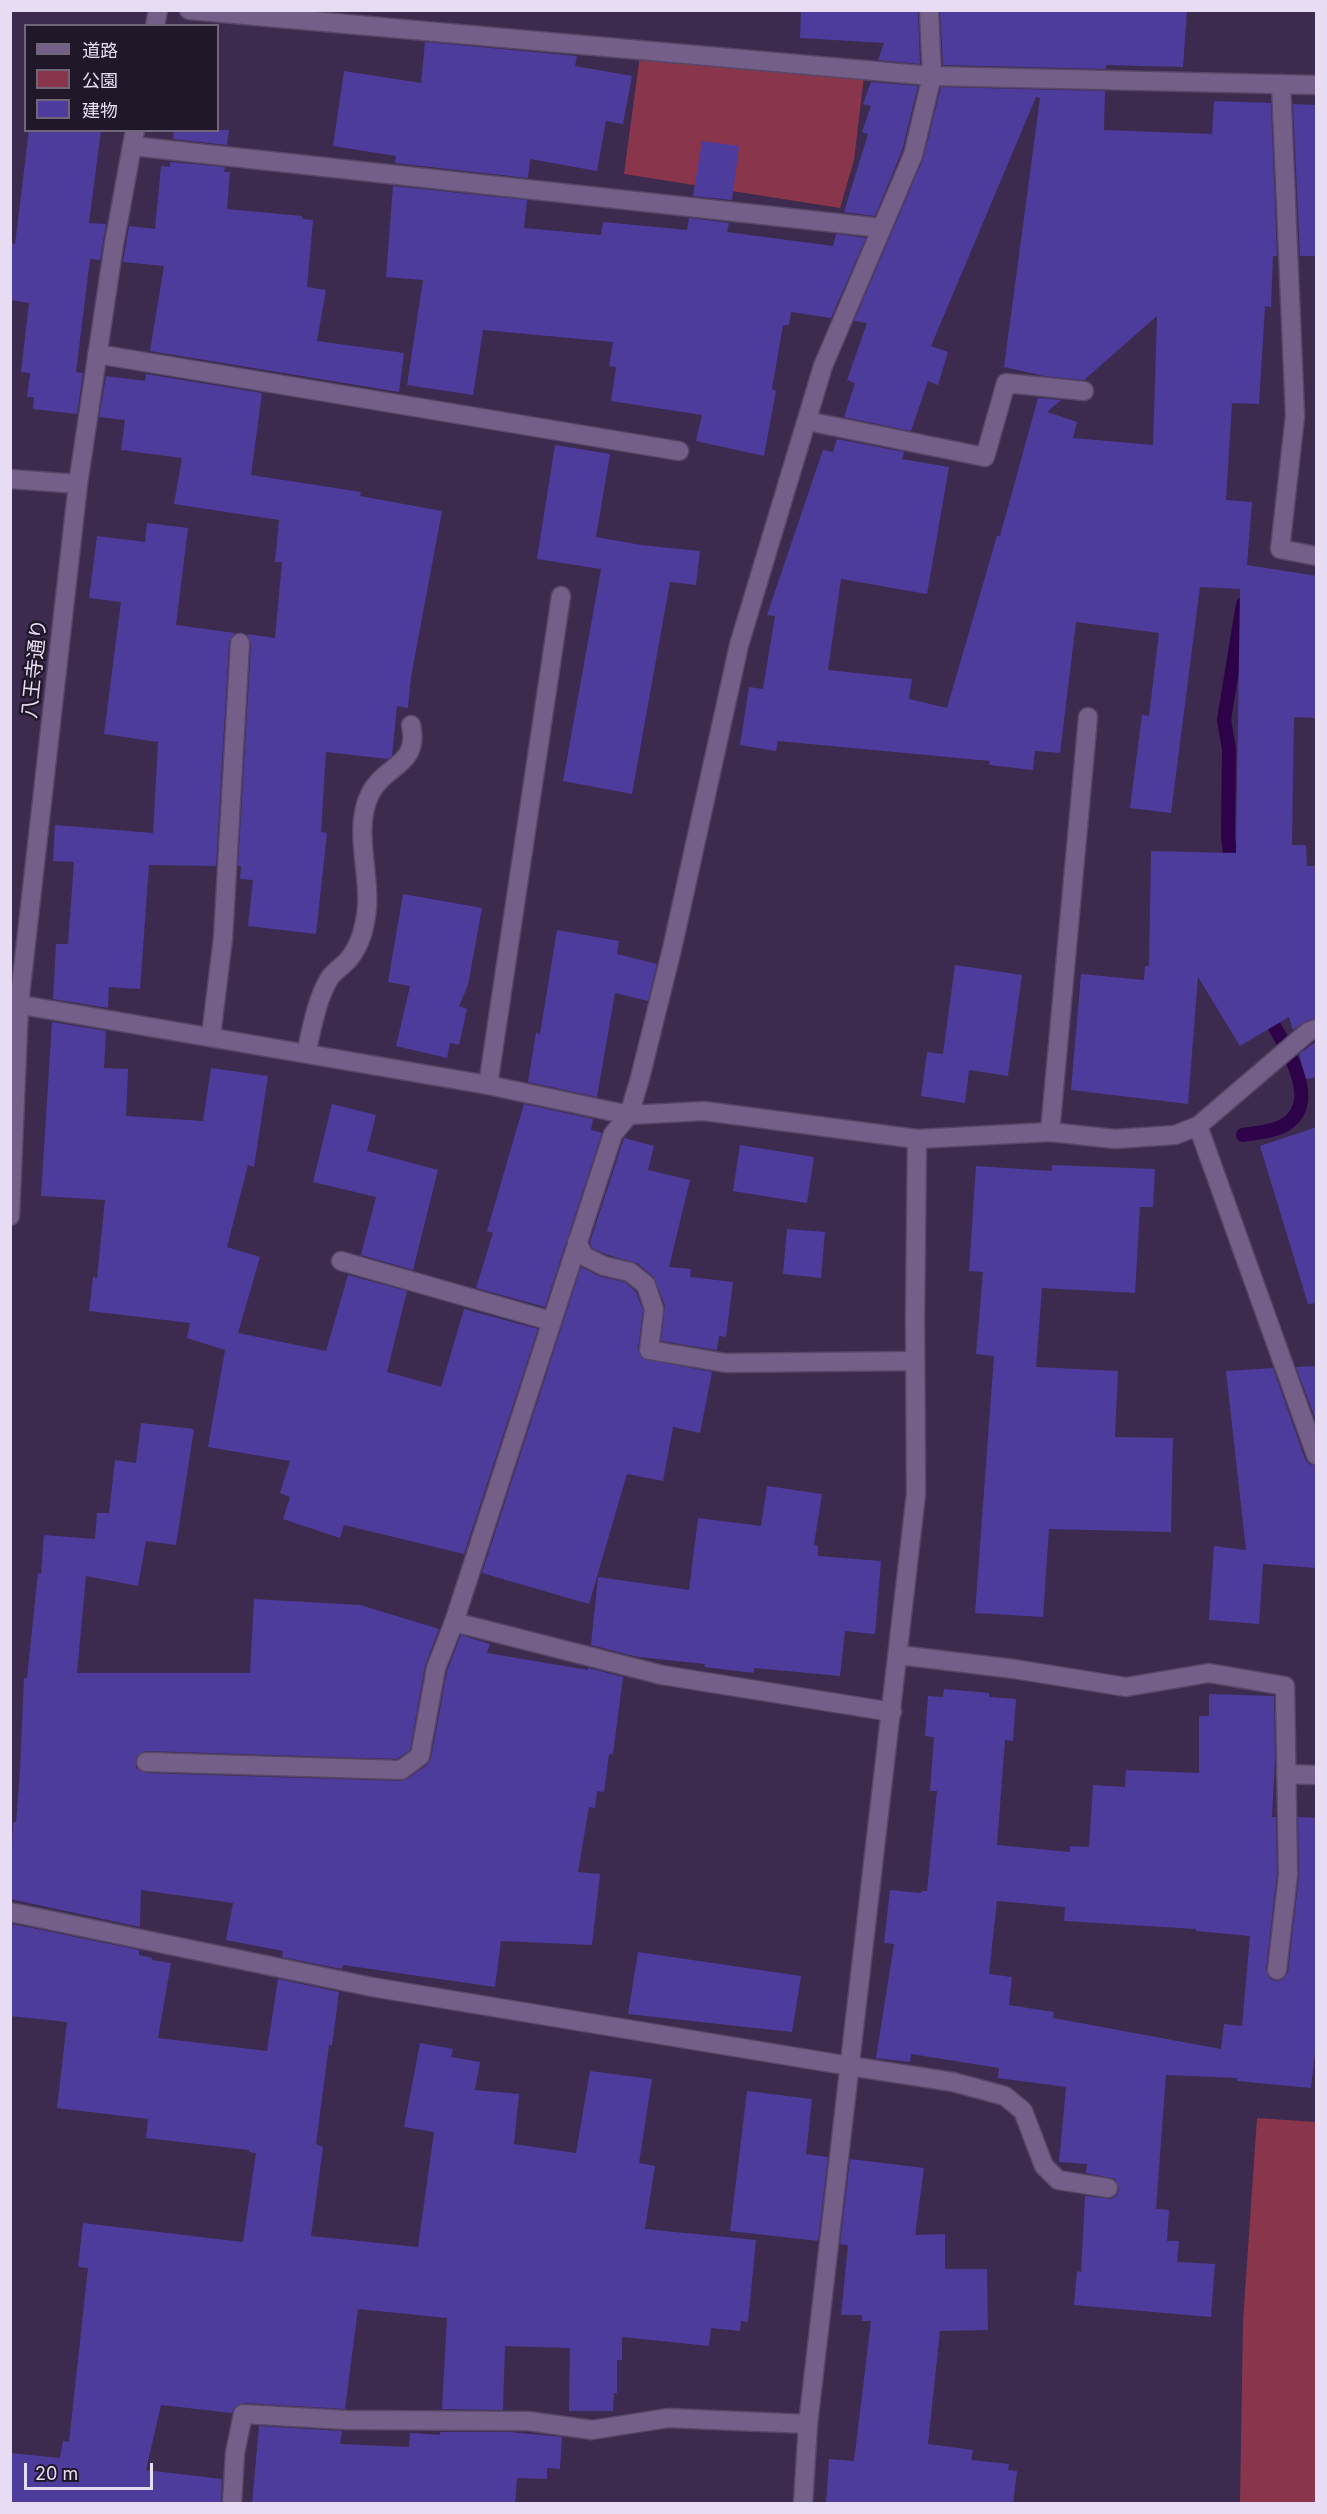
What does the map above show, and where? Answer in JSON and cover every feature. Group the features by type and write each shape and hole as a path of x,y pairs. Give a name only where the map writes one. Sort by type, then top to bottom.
{"street":[{"path":"189,10 932,76 1317,85"},
{"path":"146,1762 401,1770 420,1756 436,1668 454,1622 613,1134 629,1114 672,950 739,645 823,366 913,155 932,76 929,10"},
{"path":"1281,84 1295,416 1280,549 1317,556"},
{"path":"133,138 882,228"},
{"name":"八王寺通り","path":"10,1216 15,1003 78,484 114,244 133,138"},
{"path":"97,354 679,451"},
{"path":"807,421 985,457 1006,383 1084,390"},
{"path":"10,478 78,484"},
{"path":"488,1084 561,596"},
{"path":"211,1036 223,938 240,643"},
{"path":"1050,1132 1088,717"},
{"path":"306,1053 320,999 330,977 348,959 362,936 367,906 362,828 369,795 383,775 400,764 411,752 414,740 411,725"},
{"path":"15,1003 488,1084 629,1114 704,1111 918,1139 1050,1132 1115,1139 1175,1135 1198,1126 1308,1032 1317,1029"},
{"path":"1198,1126 1317,1455"},
{"path":"803,2504 808,2424 916,1494 918,1139"},
{"path":"577,1242 584,1256 604,1266 630,1272 646,1285 654,1309 649,1350 726,1363 915,1361"},
{"path":"340,1261 551,1321"},
{"path":"454,1622 663,1675 892,1712"},
{"path":"899,1655 1014,1669 1126,1687 1209,1673 1285,1686 1288,1875 1276,1970"},
{"path":"1286,1774 1317,1775"},
{"path":"10,1912 372,1987 954,2082 1005,2096 1023,2111 1044,2166 1058,2180 1108,2188"},
{"path":"232,2504 236,2453 243,2414 346,2420 528,2421 592,2430 668,2418 808,2424"}],"green space":[{"path":"640,55 864,76 854,160 840,208 624,174"},
{"path":"1257,2118 1316,2122 1316,2503 1240,2503 1243,2321"}],"building":[{"path":"801,10 918,10 920,64 878,60 884,43 800,38"},
{"path":"940,10 1187,10 1183,67 1106,65 1106,69 943,65"},
{"path":"425,42 577,56 575,66 632,76 623,124 606,121 597,171 530,159 528,178 395,163 396,156 333,146 344,71 421,83"},
{"path":"871,82 918,86 902,151 875,216 844,212 868,134 862,132 871,106 863,104"},
{"path":"941,87 1105,91 1104,130 1212,134 1214,101 1271,103 1277,256 1273,256 1271,307 1265,306 1259,404 1232,403 1226,500 1252,502 1247,565 1317,576 1317,718 1294,717 1292,845 1306,845 1307,866 1317,866 1317,1018 1304,1022 1293,1030 1289,1017 1240,1046 1198,977 1188,1104 1071,1090 1081,974 1144,980 1145,966 1149,966 1151,851 1236,853 1240,589 1200,587 1171,813 1130,808 1142,715 1149,716 1159,633 1076,622 1060,753 1035,751 1033,770 989,765 990,761 778,741 776,751 740,745 749,687 763,689 775,616 767,615 823,450 833,452 837,439 904,452 902,459 949,467 927,594 841,579 828,670 912,679 909,699 947,708 997,536 1000,536 1038,398 1061,400 1047,412 1077,422 1073,438 1153,445 1157,316 1084,380 1044,376 1004,367 1040,98 1036,97 931,346 948,352 938,385 928,381 911,431 844,417 855,383 847,380 867,323 854,321 923,159"},
{"path":"1293,104 1317,105 1317,256 1300,256"},
{"path":"229,130 227,145 173,139 174,132"},
{"path":"29,132 101,132 89,223 106,224 100,260 90,259 76,372 83,373 77,414 33,409 34,397 27,397 30,373 21,372 29,303 10,300 10,243 15,244"},
{"path":"702,141 739,146 732,200 693,196"},
{"path":"170,162 225,167 224,172 230,172 227,209 302,216 302,219 313,220 307,287 326,290 317,341 404,353 399,392 150,351 164,266 123,262 129,226 155,229 161,166 170,167"},
{"path":"393,186 527,200 524,228 601,235 603,222 687,230 689,218 729,223 727,232 833,246 836,234 866,238 831,318 791,312 789,325 783,325 772,389 776,391 764,456 696,441 702,415 611,401 616,367 609,366 613,342 483,330 473,395 407,385 423,280 386,277"},
{"path":"146,374 262,393 251,475 361,492 360,496 442,511 411,677 408,708 397,706 392,756 388,759 326,752 321,832 327,833 316,934 248,926 253,880 240,879 241,866 238,866 251,644 247,634 275,638 282,562 275,562 279,520 174,504 182,458 121,450 125,420 99,417 106,376 145,381"},
{"path":"555,445 610,454 596,537 641,545 700,551 696,585 670,582 632,794 563,781 601,569 537,559"},
{"path":"147,523 188,528 176,625 235,633 229,642 216,866 149,865 140,989 109,987 108,1008 53,999 56,944 68,944 74,862 53,861 55,825 153,833 158,742 104,734 121,602 89,598 97,536 145,542"},
{"path":"403,894 482,908 468,985 459,1006 467,1009 459,1045 450,1043 447,1058 396,1046 410,986 388,982"},
{"path":"557,930 619,941 617,954 657,964 648,1001 615,993 597,1097 528,1082 536,1033 540,1034"},
{"path":"955,965 1022,975 1008,1076 969,1070 965,1103 921,1096 927,1052 943,1054"},
{"path":"52,1022 106,1031 104,1068 128,1069 126,1116 203,1121 211,1068 268,1076 254,1167 248,1165 227,1247 260,1257 238,1333 326,1351 348,1275 407,1291 387,1372 441,1387 464,1309 538,1329 464,1554 344,1525 340,1538 283,1519 290,1497 280,1493 290,1461 208,1447 225,1350 187,1338 190,1323 89,1311 93,1277 97,1278 105,1200 41,1196"},
{"path":"1317,1041 1317,1077 1306,1079 1299,1054"},
{"path":"332,1104 376,1115 367,1151 438,1170 413,1270 361,1255 376,1197 313,1182"},
{"path":"524,1104 593,1119 591,1130 602,1133 545,1307 476,1288 493,1233 487,1231"},
{"path":"1317,1127 1317,1303 1308,1304 1260,1146"},
{"path":"624,1138 654,1146 648,1170 690,1180 669,1267 691,1269 690,1277 733,1282 726,1337 719,1336 717,1350 661,1341 665,1306 654,1277 637,1263 592,1248 590,1242"},
{"path":"740,1145 814,1157 807,1203 733,1191"},
{"path":"1052,1165 1155,1169 1153,1207 1140,1207 1135,1293 1042,1288 1036,1367 1118,1371 1115,1437 1173,1438 1171,1532 1049,1529 1043,1617 975,1613 994,1356 976,1354 983,1272 969,1271 976,1166 1052,1171"},
{"path":"787,1229 825,1232 821,1278 783,1274"},
{"path":"581,1267 601,1277 625,1282 636,1292 643,1310 638,1349 642,1358 712,1372 700,1433 673,1427 663,1481 627,1474 589,1604 482,1573"},
{"path":"1317,1366 1317,1423 1296,1367"},
{"path":"1273,1368 1305,1459 1309,1464 1317,1466 1317,1568 1263,1564 1259,1624 1209,1620 1214,1546 1246,1550 1226,1371"},
{"path":"141,1423 194,1429 176,1545 146,1541 138,1586 86,1576 77,1673 250,1673 254,1599 360,1605 439,1629 425,1666 410,1750 397,1759 146,1751 136,1757 136,1768 146,1773 401,1781 407,1779 427,1765 431,1758 447,1671 461,1635 490,1644 487,1653 588,1670 588,1668 623,1677 613,1754 609,1754 604,1792 597,1791 595,1808 589,1807 578,1872 600,1874 592,1945 501,1941 495,1987 343,1965 342,1969 282,1957 283,1951 226,1940 233,1903 141,1890 140,1927 10,1899 13,1822 16,1822 20,1770 24,1678 27,1678 44,1535 95,1539 97,1513 109,1513 115,1460 136,1463"},
{"path":"767,1486 822,1494 814,1545 818,1546 818,1556 881,1561 875,1634 845,1631 840,1676 754,1668 754,1673 704,1667 705,1664 638,1657 591,1645 598,1577 689,1590 698,1518 761,1526"},
{"path":"944,1689 989,1693 989,1697 1016,1699 1013,1741 1005,1740 997,1845 1070,1852 1070,1846 1089,1847 1093,1785 1125,1787 1126,1770 1199,1773 1199,1716 1209,1716 1209,1694 1274,1696 1275,1759 1272,1817 1276,1817 1277,1874 1266,1969 1270,1979 1276,1981 1282,1980 1288,1972 1299,1876 1298,1817 1317,1818 1317,2036 1311,2088 1237,2081 1237,2078 1166,2075 1156,2209 1169,2210 1167,2241 1179,2241 1177,2262 1215,2264 1211,2317 1074,2305 1077,2271 1081,2272 1085,2196 1111,2199 1117,2195 1119,2189 1115,2179 1086,2173 1087,2164 1059,2162 1066,2087 998,2078 999,2068 911,2054 910,2062 876,2058 894,1944 884,1943 890,1890 921,1893 927,1891 937,1791 930,1791 934,1737 925,1736 928,1696 943,1697","holes":["997,1901 1065,1907 1064,1921 1196,1929 1196,1931 1250,1936 1242,2026 1224,2024 1221,2049 1053,2018 1054,2012 1009,2005 1012,1977 989,1974"]},
{"path":"12,1924 139,1950 139,1955 171,1963 158,2038 267,2051 278,1979 339,1992 332,2045 329,2045 316,2144 323,2147 311,2236 418,2247 434,2132 404,2127 420,2043 453,2049 451,2057 480,2062 475,2090 519,2094 514,2144 576,2153 590,2071 652,2079 639,2163 655,2166 645,2229 756,2240 748,2322 741,2321 740,2331 711,2328 709,2346 622,2337 622,2360 617,2360 617,2393 614,2393 613,2411 569,2411 570,2348 505,2346 503,2410 442,2409 447,2318 358,2309 345,2409 244,2403 235,2407 232,2413 161,2405 146,2470 222,2479 221,2504 10,2504 10,2453 60,2458 63,2441 69,2442 88,2268 78,2267 83,2223 243,2242 256,2153 249,2152 249,2150 146,2138 148,2119 57,2108 67,2022 10,2016"},
{"path":"638,1952 801,1976 792,2032 628,2014"},
{"path":"747,2091 812,2099 806,2154 828,2157 818,2241 730,2231"},
{"path":"850,2159 924,2168 915,2235 945,2234 945,2269 987,2269 988,2330 940,2331 928,2444 973,2450 971,2460 1009,2464 1008,2470 1017,2471 1013,2504 826,2504 829,2459 854,2461 871,2321 862,2321 862,2315 841,2315 848,2245 840,2244"},
{"path":"259,2426 342,2431 340,2444 409,2447 410,2433 440,2435 440,2432 509,2432 562,2437 560,2469 547,2468 547,2479 517,2478 515,2504 252,2504"}],"waterway":[{"path":"1232,871 1228,837 1229,749 1224,720 1243,604"},
{"path":"1243,1135 1283,1126 1295,1115 1301,1102 1301,1087 1296,1070 1266,1011"}]}
